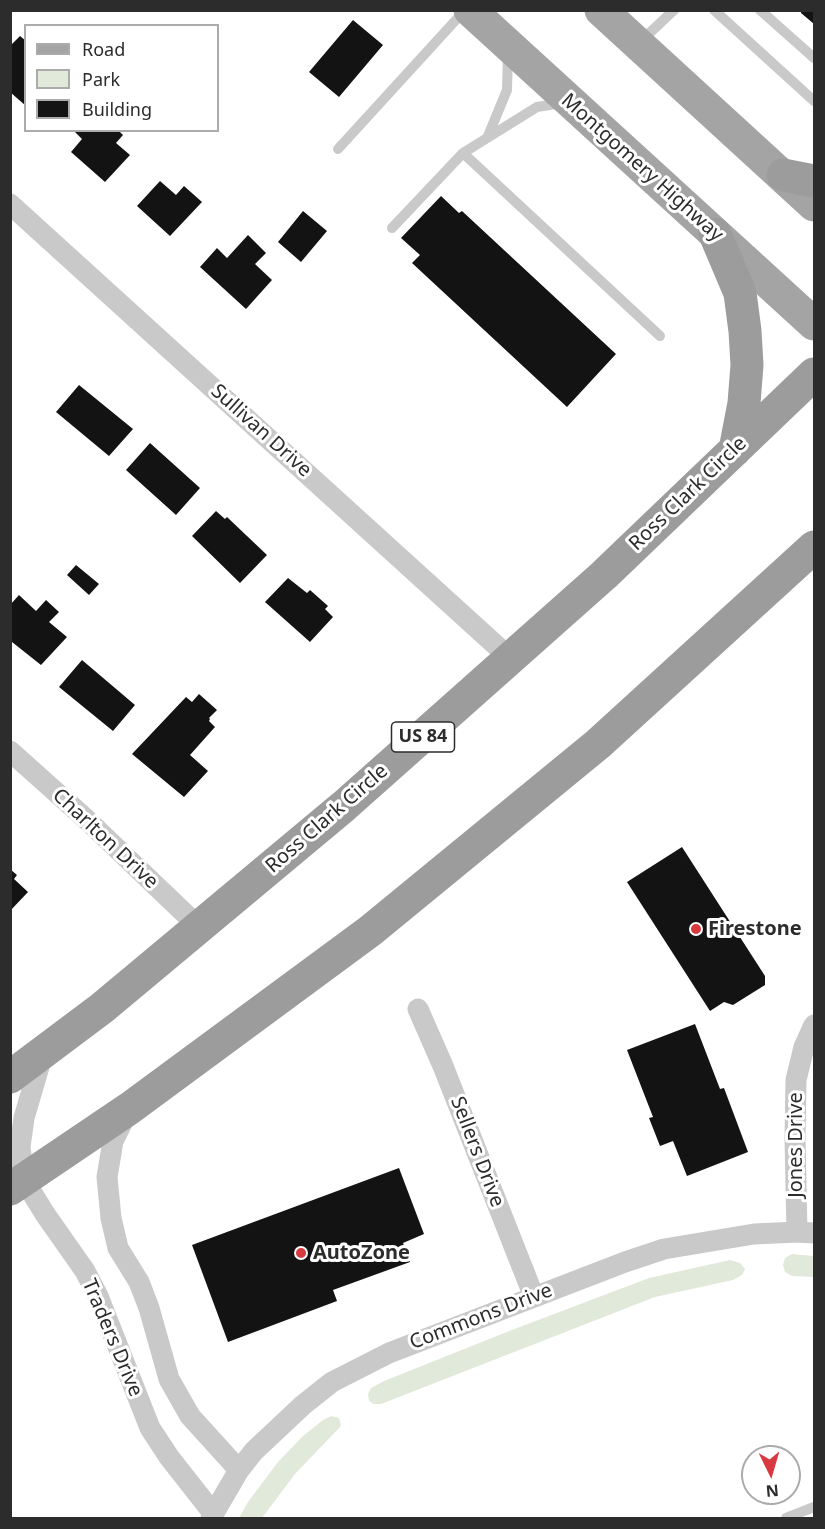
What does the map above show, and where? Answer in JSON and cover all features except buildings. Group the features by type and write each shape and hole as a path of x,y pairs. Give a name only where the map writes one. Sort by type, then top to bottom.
{"highway":[{"path":"783,175 814,181"},
{"path":"715,234 740,292 746,331 747,364 744,403 735,450"},
{"name":"Ross Clark Circle","path":"10,1077 102,1008 344,806 604,575 814,374"},
{"path":"17,1185 130,1108 370,932 598,744 814,547"}],"main road":[{"name":"Montgomery Highway","path":"470,10 814,324"},
{"path":"601,10 814,205"}],"street":[{"name":"Sullivan Drive","path":"10,204 511,659"},
{"name":"Charlton Drive","path":"10,751 200,927"},
{"name":"Sellers Drive","path":"418,1009 443,1066 534,1297"},
{"name":"Jones Drive","path":"806,1232 795,1140 796,1080 804,1047 814,1025"},
{"name":"Traders Drive","path":"43,1053 24,1118 17,1185 45,1214 85,1271 98,1296 150,1428 212,1516"},
{"name":"Traders Drive","path":"130,1108 113,1141 107,1177 111,1218 118,1248 139,1282 146,1299 169,1379 190,1416 239,1470"},
{"name":"Commons Drive","path":"212,1516 239,1470 254,1451 303,1405 332,1382 389,1353 625,1262 664,1250 754,1234 806,1232"}],"lane":[{"path":"338,149 465,10"},
{"path":"638,44 674,10"},
{"path":"714,10 814,101"},
{"path":"760,10 814,58"},
{"path":"488,136 507,90 508,46"},
{"path":"392,228 464,153 488,136 537,107 570,102"},
{"path":"464,153 660,336"},
{"path":"786,1518 814,1507"}],"green space":[{"path":"792,1254 814,1256 814,1277 792,1276 785,1272 783,1265 785,1258"},
{"path":"730,1260 740,1263 745,1269 742,1275 733,1280 655,1297 381,1404 369,1401 368,1394 371,1388 384,1381 512,1330 649,1278"},
{"path":"331,1416 339,1418 341,1426 295,1474 262,1518 239,1518 278,1462 303,1436"}],"place":[{"name":"Firestone","path":"696,929"},
{"name":"AutoZone","path":"301,1253"}]}
